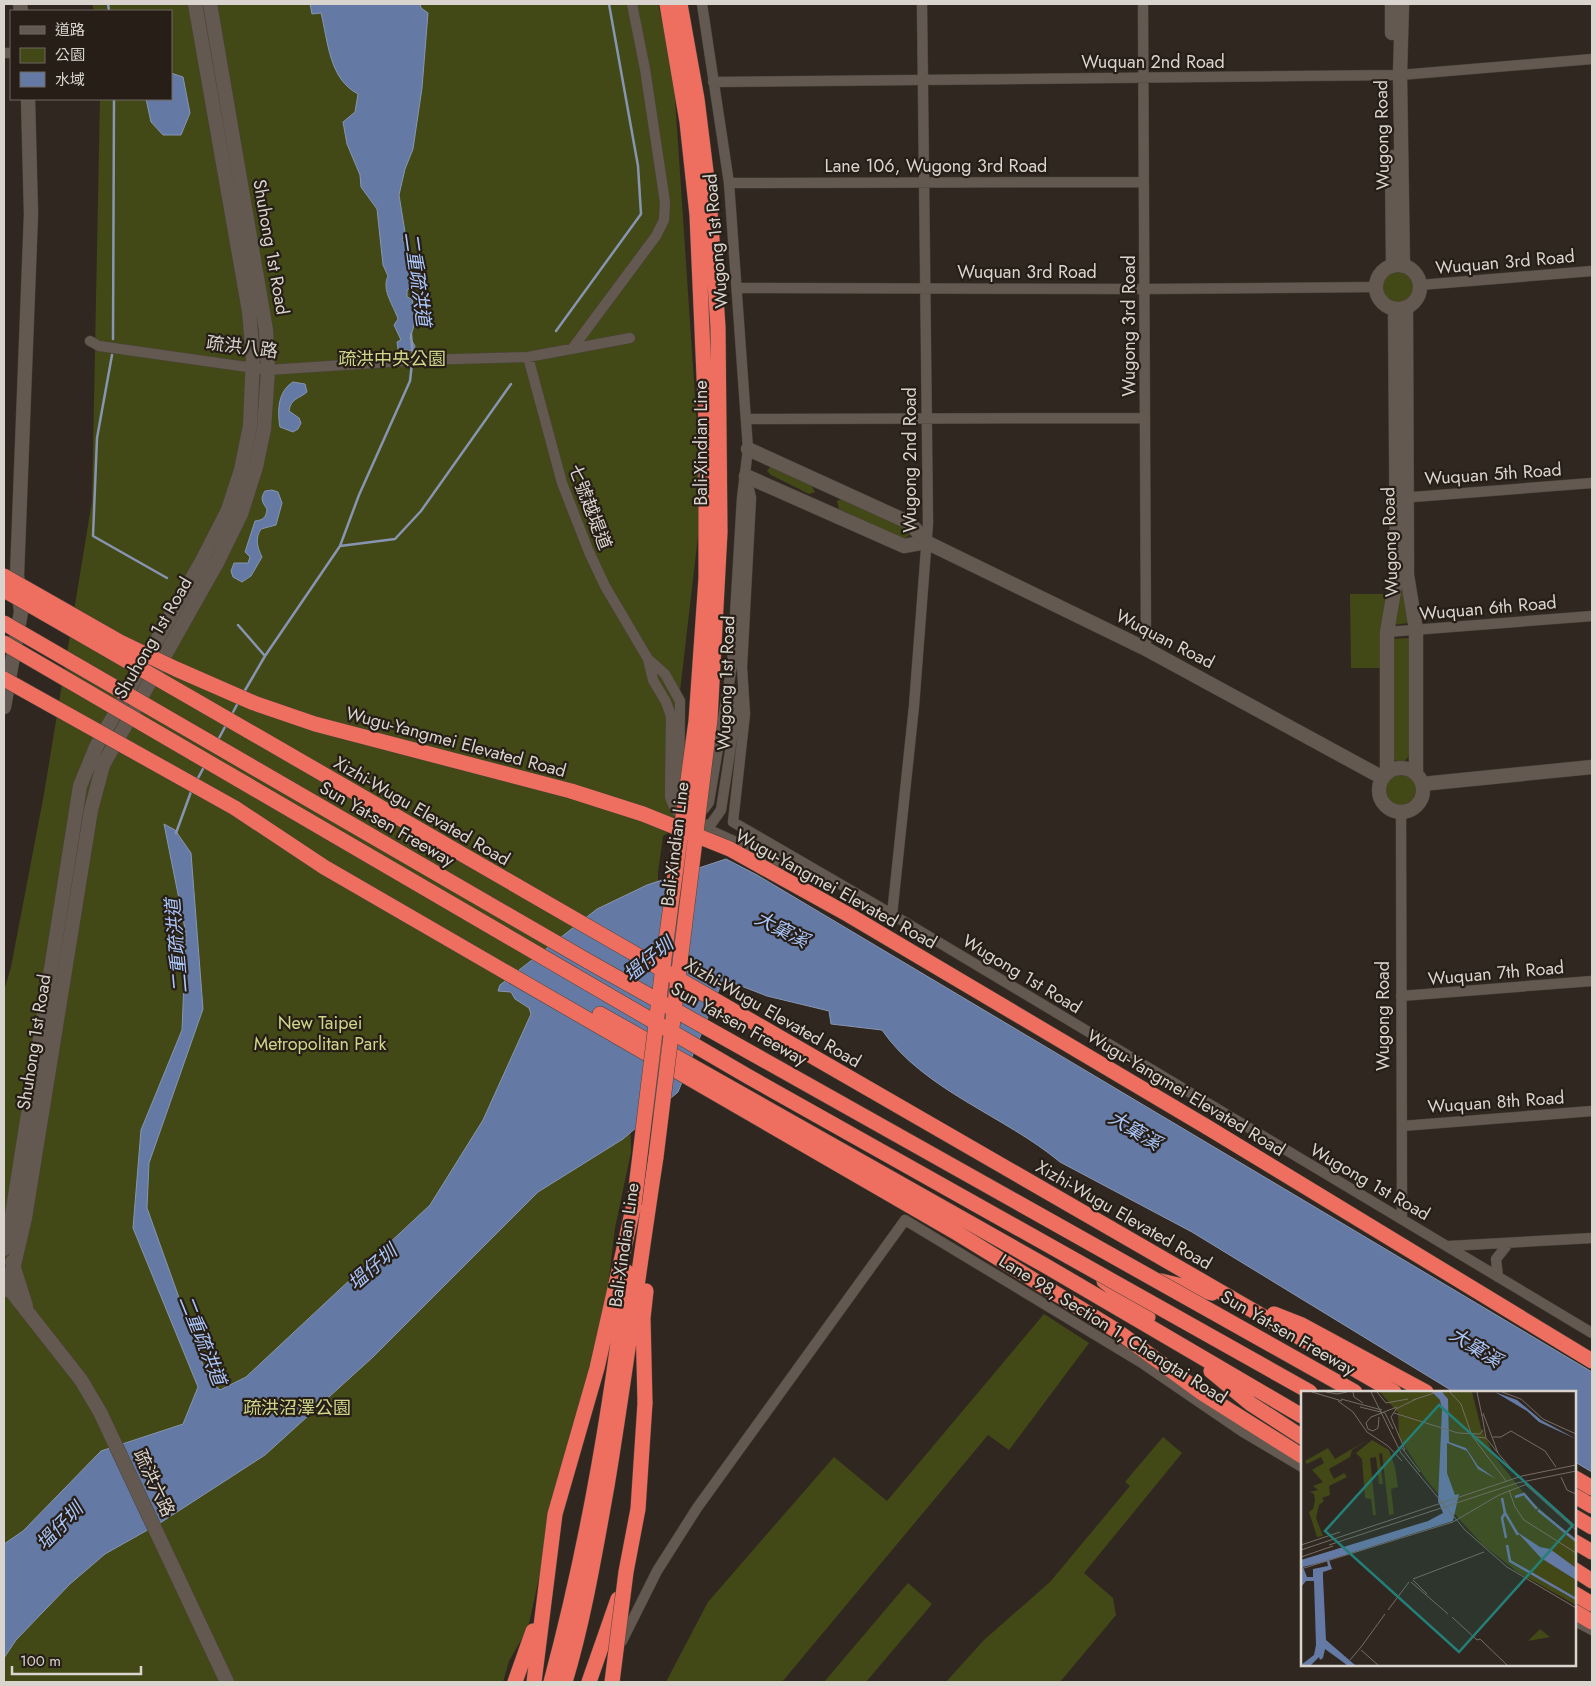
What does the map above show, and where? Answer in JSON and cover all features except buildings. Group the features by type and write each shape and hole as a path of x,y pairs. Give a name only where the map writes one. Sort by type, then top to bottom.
{"highway":[{"name":"Bali-Xindian Line","path":"551,1682 584,1544 604,1442 620,1330 667,934 696,721 706,578 706,412 696,215 687,122 667,4"},
{"name":"Bali-Xindian Line","path":"565,1682 576,1645 621,1402 656,1157 710,719 720,532 719,383 713,246 697,98 680,4"},
{"name":"Wugu-Yangmei Elevated Road","path":"4,576 120,642 254,703 315,724 580,794 643,814 730,849 865,925 1208,1127 1592,1361"},
{"name":"Xizhi-Wugu Elevated Road","path":"4,590 1392,1391"},
{"name":"Sun Yat-sen Freeway","path":"4,623 582,958 1353,1391"},
{"name":"Sun Yat-sen Freeway","path":"4,643 749,1077 1308,1391"},
{"path":"4,679 1046,1266 1301,1415"},
{"path":"235,808 324,867 815,1150 1109,1326 1202,1393 1301,1455"},
{"path":"612,1682 626,1572 638,1509 644,1403 643,1318 651,1246 656,1157"},
{"path":"515,1682 532,1634 554,1514 598,1368 634,1204"},
{"path":"1086,1265 1250,1404 1301,1436"},
{"path":"1158,1280 1228,1297 1302,1325 1424,1391"},
{"path":"1576,1479 1592,1488"},
{"path":"1576,1497 1592,1506"},
{"path":"534,1682 554,1514"},
{"path":"1576,1518 1592,1527"},
{"path":"1576,1543 1592,1552"},
{"path":"1576,1567 1592,1575"},
{"path":"1576,1571 1592,1581"},
{"path":"589,1682 603,1647 626,1572"},
{"path":"1576,1595 1592,1604"},
{"path":"1576,1613 1592,1622"}],"street":[{"name":"Shuhong 1st Road","path":"4,1249 12,1215 80,786 96,747 203,560 228,510 241,470 250,426 253,367 249,311 195,4"},
{"name":"Shuhong 1st Road","path":"5,1285 14,1265 26,1218 90,810 103,765 218,561 240,514 256,467 264,429 268,370 266,330 210,4"},
{"path":"572,349 656,236 664,220 665,202 645,69 632,4"},
{"name":"Wugong 1st Road","path":"702,4 729,183 748,449 746,476 751,498 737,666 745,714 733,822 878,906 1592,1333"},
{"name":"Wugong 2nd Road","path":"892,915 914,706 926,542 926,289 922,4"},
{"name":"Wugong 3rd Road","path":"1142,4 1146,649"},
{"name":"Wugong Road","path":"1392,4 1396,75 1398,266"},
{"name":"Wugong Road","path":"1396,75 1402,4"},
{"name":"Wuquan 2nd Road","path":"713,82 1396,75 1592,60"},
{"path":"4,706 21,612 17,575 32,214 28,100"},
{"name":"Lane 106, Wugong 3rd Road","path":"729,183 1142,182"},
{"path":"1398,266 1415,273 1420,285 1415,301 1400,308 1382,302 1376,287 1379,276 1398,266"},
{"name":"Wuquan 3rd Road","path":"1420,285 1592,271"},
{"name":"Wuquan 3rd Road","path":"737,288 1145,289 1376,287"},
{"name":"Wugong Road","path":"1400,308 1402,498 1407,575 1416,630 1419,779"},
{"name":"疏洪八路","path":"90,341 99,346 268,370 420,360 528,357 630,338"},
{"name":"七號越堤道","path":"528,357 560,475 604,586 648,659 665,674 680,701 679,795 681,802 686,808 696,811 704,809 709,802 737,666"},
{"path":"746,419 1145,418"},
{"name":"Wuquan Road","path":"748,449 910,523 926,542 1146,649 1385,775"},
{"path":"746,476 904,546 926,542"},
{"name":"Wuquan 5th Road","path":"1402,498 1592,483"},
{"name":"Wugong Road","path":"1385,775 1387,632 1397,574 1402,498"},
{"name":"Wuquan 6th Road","path":"1387,632 1592,616"},
{"name":"七號越堤道","path":"648,659 653,680 666,702 671,716 670,797 672,806 686,819 878,906"},
{"path":"702,826 711,824 722,810 737,666"},
{"path":"1419,779 1592,766"},
{"path":"1405,768 1419,779 1422,796 1417,806 1401,812 1390,809 1382,800 1379,789 1385,775 1405,768"},
{"name":"Wugong Road","path":"1401,812 1402,1219"},
{"name":"Wuquan 7th Road","path":"1402,996 1592,981"},
{"name":"Wuquan 8th Road","path":"1402,1126 1592,1112"},
{"name":"Lane 98, Section 1, Chengtai Road","path":"608,1682 623,1635 657,1571 697,1508 905,1220 1142,1363 1243,1432 1301,1466"},
{"path":"1448,1246 1592,1238"},
{"path":"1498,1277 1496,1260 1508,1244"},
{"name":"疏洪六路","path":"4,1249 14,1265 28,1311"},
{"name":"疏洪六路","path":"5,1285 28,1311 80,1380 114,1439 226,1682"},
{"path":"1576,1622 1592,1630"}],"green space":[{"name":"New Taipei Metropolitan Park","path":"92,4 658,4 673,69 702,501 678,709 674,830 663,836 658,872 658,946 630,1100 631,1152 615,1228 603,1327 561,1477 528,1628 509,1661 503,1682 4,1682 4,991 11,967 44,794 92,501 100,100 172,100 172,10 94,10"},
{"path":"1398,271 1404,272 1409,276 1413,281 1413,293 1409,298 1404,302 1398,303 1392,302 1387,298 1383,293 1382,287 1383,281 1387,276 1392,272"},
{"path":"771,466 811,485 815,492 809,494 771,475 767,471"},
{"path":"843,498 908,529 911,534 904,539 839,509 837,501"},
{"path":"1399,589 1403,593 1408,623 1393,625"},
{"path":"1350,594 1388,594 1383,668 1351,668"},
{"path":"1409,638 1409,756 1404,762 1398,762 1393,759 1390,639"},
{"path":"1400,773 1406,774 1411,778 1415,783 1415,795 1411,800 1406,804 1400,805 1394,804 1389,800 1385,795 1384,789 1385,783 1389,778 1394,774"},
{"path":"1044,1314 1089,1343 1009,1450 988,1435 782,1682 666,1682 708,1602 834,1457 887,1501"},
{"path":"1163,1437 1182,1453 1084,1573 1113,1598 1116,1615 1060,1682 946,1682 984,1640 1050,1582 1130,1486 1125,1482"},
{"path":"908,1583 932,1604 866,1682 824,1682"}],"water":[{"path":"310,4 420,4 421,8 428,13 422,88 413,149 405,169 399,195 405,232 402,240 409,258 410,277 414,281 407,291 407,297 412,299 414,310 414,323 410,338 415,346 414,351 398,349 397,342 401,340 394,325 398,319 386,287 388,276 383,265 377,209 361,187 360,175 347,144 343,122 355,112 358,94 348,87 335,69 321,13 312,14"},
{"path":"172,73 183,77 190,113 181,135 163,135 151,122 146,100 172,100"},
{"path":"293,382 305,384 307,392 293,401 290,407 289,411 299,418 301,423 298,429 293,432 280,427 279,414 280,402 284,391"},
{"path":"272,490 278,492 282,503 276,525 261,529 257,543 262,557 251,576 242,582 233,577 231,571 234,563 248,563 250,557 245,552 255,521 264,518 267,512 262,496 265,491"},
{"path":"164,824 175,830 191,853 203,1009 149,1163 147,1208 207,1376 220,1390 246,1377 430,1205 483,1120 531,1014 529,1008 515,999 511,992 498,991 500,985 597,909 647,885 726,859 757,875 1592,1372 1592,1472 1576,1463 1576,1391 1452,1391 1192,1232 1060,1162 1015,1130 942,1086 919,1069 899,1051 882,1030 831,1024 829,1011 767,996 723,979 678,1092 623,1139 538,1192 373,1357 265,1455 160,1523 105,1554 70,1584 16,1640 4,1658 4,1544 23,1531 101,1451 183,1424 198,1387 133,1228 141,1130 182,1030 186,934"}],"waterway":[{"path":"108,4 109,10"},
{"path":"556,331 641,214 638,166 609,4"},
{"path":"113,339 114,100"},
{"name":"二重疏洪道","path":"411,334 413,358"},
{"path":"112,355 97,438 93,536 167,578"},
{"name":"二重疏洪道","path":"244,692 265,656 340,546 359,495 410,381 412,363"},
{"name":"二重疏洪道","path":"340,546 395,539 421,511 511,384"},
{"path":"238,625 265,656"},
{"name":"二重疏洪道","path":"231,716 239,701"},
{"name":"二重疏洪道","path":"218,740 226,725"},
{"name":"二重疏洪道","path":"197,780 205,765"},
{"name":"二重疏洪道","path":"176,833 192,789"}],"park label":[{"name":"疏洪中央公園","path":"392,359"},
{"name":"疏洪沼澤公園","path":"297,1408"}],"water label":[{"name":"大窠溪","path":"782,929"},
{"name":"塭仔圳","path":"648,959"},
{"name":"大窠溪","path":"1135,1130"},
{"name":"塭仔圳","path":"372,1267"},
{"name":"大窠溪","path":"1476,1347"},
{"name":"塭仔圳","path":"59,1526"}]}
